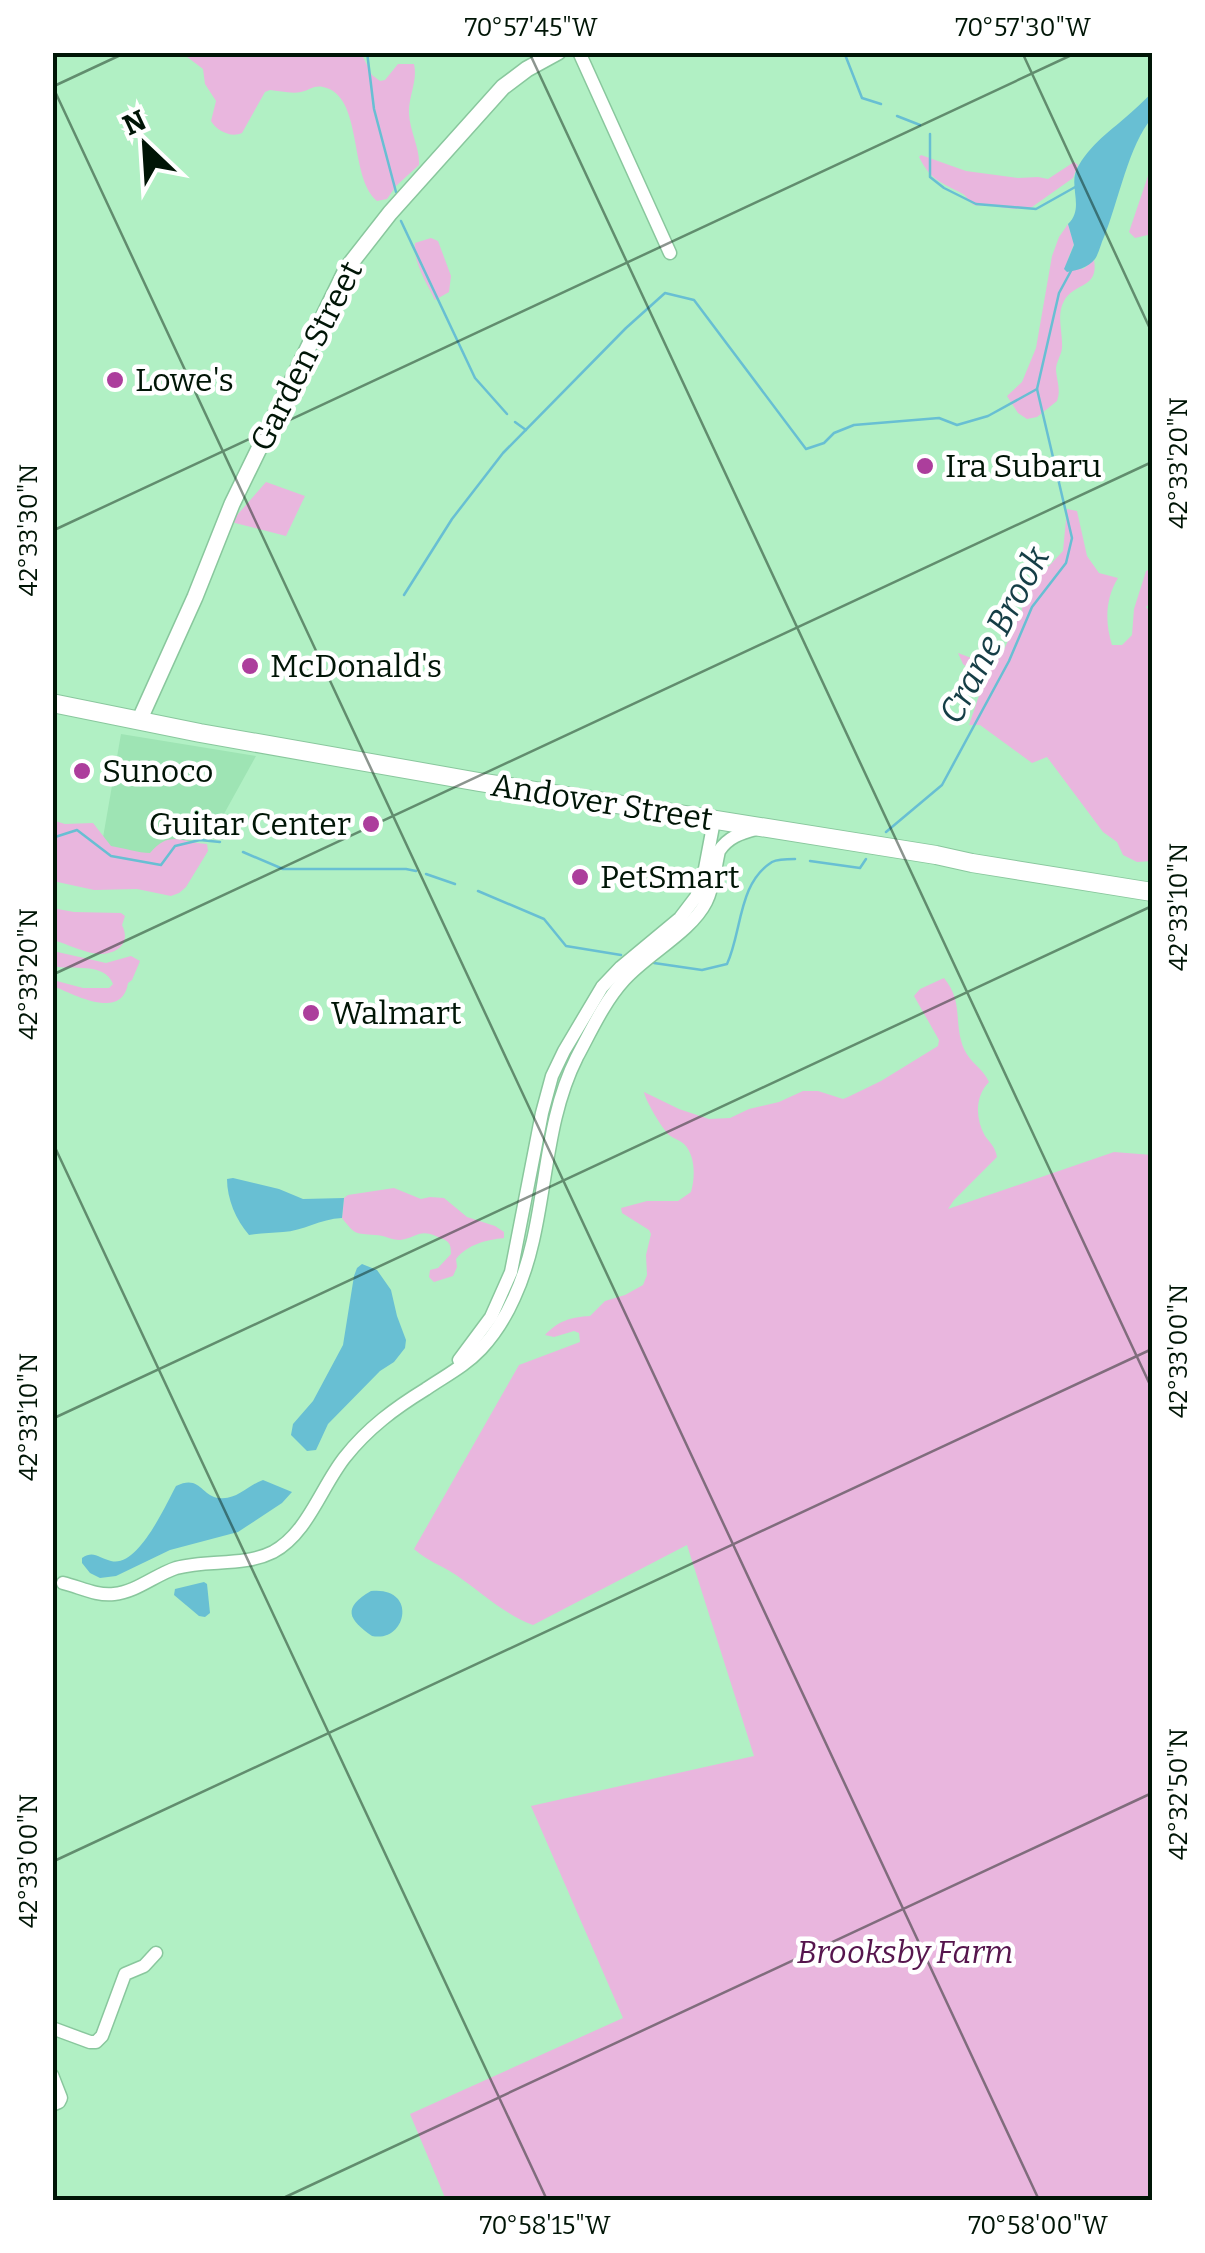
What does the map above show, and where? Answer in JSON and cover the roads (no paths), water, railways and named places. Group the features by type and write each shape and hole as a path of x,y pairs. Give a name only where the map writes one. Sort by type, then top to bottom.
{"highway":[{"name":"Andover Street","path":"52,703 450,777 1152,892"}],"main road":[{"name":"Garden Street","path":"139,721 232,504 347,268 390,213 503,87 558,52"}],"street":[{"path":"579,52 670,253"},
{"path":"440,1380 481,1332 504,1292 545,1103 564,1051 602,986 680,918 696,897 704,879 714,821"},
{"path":"62,1583 98,1594 114,1594 176,1568 250,1560 276,1550 298,1532 333,1473 363,1436 482,1348 517,1292 530,1256 565,1084 606,1005 626,977 700,911 724,844 743,832 760,828"},
{"path":"52,2028 96,2042 102,2036 124,1974 144,1966 156,1953"},
{"path":"52,2075 61,2098 52,2105"}],"water":[{"path":"1152,93 1152,118 1130,158 1096,257 1086,267 1067,272 1064,269 1074,245 1068,224 1075,210 1076,172 1098,141"},
{"path":"227,1179 303,1199 344,1198 342,1218 290,1231 249,1235 231,1202"},
{"path":"362,1264 377,1270 391,1290 405,1348 328,1424 316,1450 307,1451 291,1435 293,1424 313,1401 343,1345 354,1276"},
{"path":"263,1480 292,1492 238,1532 170,1550 116,1576 100,1578 82,1563 82,1558 90,1555 121,1561 131,1555 150,1534 176,1486 195,1484 213,1496 226,1498"},
{"path":"204,1582 210,1613 205,1617 174,1595 175,1589"},
{"path":"371,1591 386,1592 401,1605 399,1624 384,1636 372,1636 353,1619 352,1608"}],"waterway":[{"path":"367,52 374,109 396,192"},
{"path":"844,52 862,98 881,104"},
{"path":"897,116 920,125"},
{"path":"930,134 930,177 976,204 1036,209 1077,186"},
{"path":"401,221 475,378 507,414"},
{"name":"Crane Brook","path":"886,832 942,785 1009,661 1032,607 1066,563 1072,538 1037,389 1059,293 1072,269"},
{"path":"404,595 452,519 503,453 665,293 694,300 806,449 854,425 939,418 957,425 988,416 1037,389"},
{"path":"515,422 526,430"},
{"name":"Crane Brook","path":"52,838 77,830 111,856 161,865 175,846 200,840 220,842"},
{"name":"Crane Brook","path":"243,852 283,869 416,871"},
{"name":"Crane Brook","path":"654,963 702,970 727,964 753,882 772,862 795,859"},
{"name":"Crane Brook","path":"810,861 860,868 866,859"},
{"name":"Crane Brook","path":"426,874 455,884"},
{"name":"Crane Brook","path":"478,891 544,919 566,946 621,955"}],"place":[{"name":"Lowe's","path":"115,380"},
{"name":"Ira Subaru","path":"925,466"},
{"name":"McDonald's","path":"250,666"},
{"name":"Sunoco","path":"82,771"},
{"name":"Guitar Center","path":"371,824"},
{"name":"PetSmart","path":"580,877"},
{"name":"Walmart","path":"311,1013"}],"park label":[{"name":"Brooksby Farm","path":"905,1952"}]}
